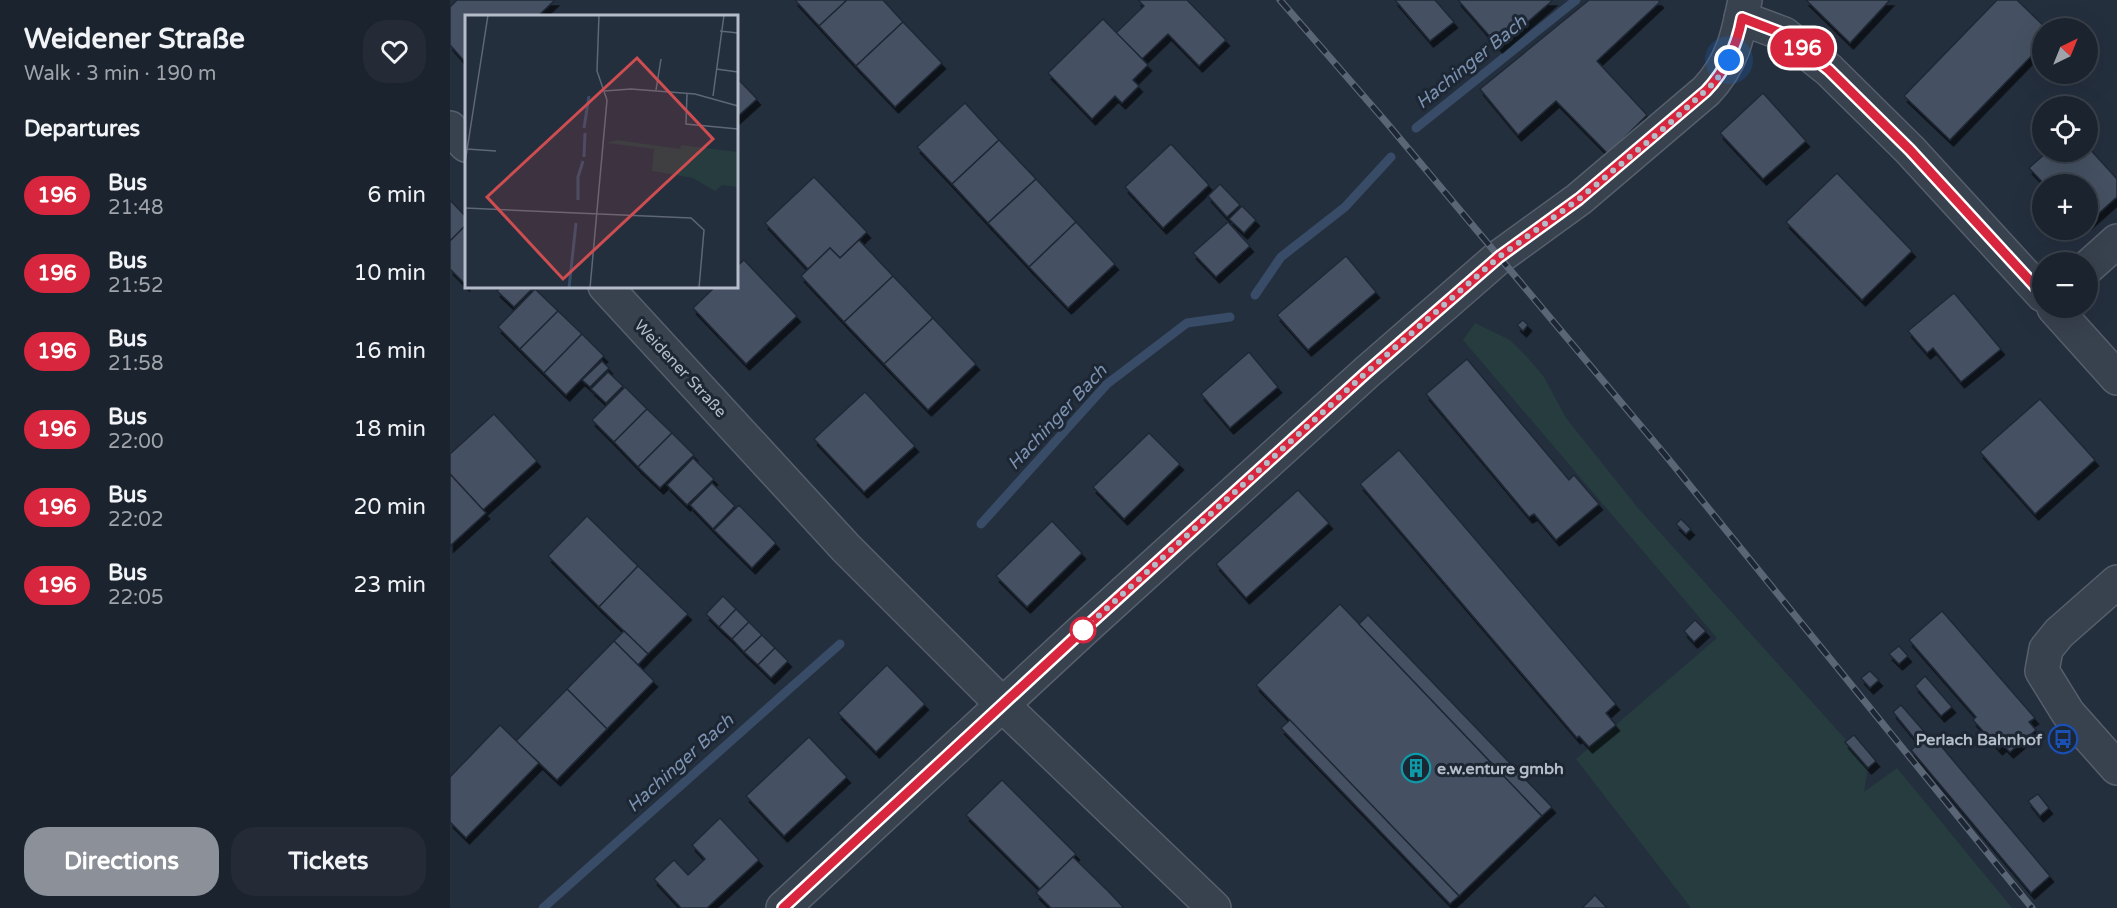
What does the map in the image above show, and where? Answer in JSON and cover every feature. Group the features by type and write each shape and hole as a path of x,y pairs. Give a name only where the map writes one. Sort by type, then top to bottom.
{"street":[{"path":"783,908 1367,372 1499,257 1579,199 1706,91 1724,70 1733,48 1743,9 1784,34 1829,70 1910,150 2032,283"},
{"path":"450,128 465,144"},
{"path":"2098,258 2117,241"},
{"name":"Weidener Straße","path":"607,288 846,548 1214,908"},
{"path":"2063,318 2117,378"},
{"path":"2117,582 2059,633 2046,649 2042,671 2068,713 2117,768"}],"green space":[{"path":"1475,323 1510,340 1527,357 1544,377 1566,418 1638,508 1847,741 1846,743 1868,768 1864,792 1897,768 2012,908 1691,908 1576,759 1717,638 1463,340"}],"building":[{"path":"457,0 555,0 539,15 465,15 465,62 450,45 450,7"},
{"path":"795,0 847,0 819,26"},
{"path":"847,0 883,0 903,22 856,66 819,26"},
{"path":"1138,0 1187,0 1226,40 1199,66 1168,34 1142,59 1116,33 1144,6"},
{"path":"1395,0 1435,0 1454,22 1430,41"},
{"path":"1458,0 1553,0 1499,47"},
{"path":"1589,0 1658,0 1660,2 1597,61 1647,115 1608,154 1556,101 1518,135 1480,89"},
{"path":"1806,0 1890,0 1850,43"},
{"path":"1997,0 2017,0 2036,18 2032,18 2032,55 1950,140 1904,96"},
{"path":"1103,19 1148,65 1133,80 1139,86 1122,103 1115,96 1092,119 1048,73"},
{"path":"903,22 942,63 895,107 856,66"},
{"path":"738,79 757,99 738,116"},
{"path":"1763,93 1806,141 1763,179 1720,133"},
{"path":"965,103 999,140 952,184 917,147"},
{"path":"999,140 1036,179 988,223 952,184"},
{"path":"1171,144 1209,185 1163,228 1125,187"},
{"path":"2098,158 2117,179 2117,197 2098,214 2098,174 2035,174 2029,168 2036,162 2098,162"},
{"path":"1837,173 1912,251 1862,300 1786,222"},
{"path":"814,177 867,232 840,258 830,248 808,269 765,223"},
{"path":"1036,179 1076,222 1029,267 988,223"},
{"path":"1220,184 1240,205 1227,217 1208,196"},
{"path":"450,200 465,216 465,226 450,241"},
{"path":"1242,206 1256,220 1244,233 1229,219"},
{"path":"1076,222 1115,264 1068,308 1029,267"},
{"path":"1228,222 1250,246 1216,277 1193,253"},
{"path":"465,226 465,284 450,269 450,241"},
{"path":"859,240 893,276 844,322 801,276 830,248 840,258"},
{"path":"1346,256 1376,292 1308,350 1277,315"},
{"path":"744,260 797,316 746,364 693,308 714,288 738,288 738,265"},
{"path":"893,276 933,318 884,364 844,322"},
{"path":"500,288 532,289 514,307 497,291"},
{"path":"535,289 558,311 520,349 498,327"},
{"path":"1954,293 2001,349 1961,382 1933,348 1927,353 1908,331"},
{"path":"558,311 582,334 544,373 520,349"},
{"path":"933,318 976,364 928,410 884,364"},
{"path":"1523,320 1528,325 1523,331 1517,325"},
{"path":"582,334 604,356 566,395 544,373"},
{"path":"1249,352 1278,387 1230,428 1201,394"},
{"path":"1467,359 1569,480 1574,475 1599,504 1556,540 1534,514 1529,517 1426,394"},
{"path":"602,361 609,368 590,387 582,380"},
{"path":"608,372 623,386 606,403 591,389"},
{"path":"625,387 647,409 614,442 592,420"},
{"path":"865,392 915,446 864,492 814,439"},
{"path":"2040,399 2095,460 2035,514 1980,452"},
{"path":"647,409 672,433 638,467 614,442"},
{"path":"494,414 537,461 483,510 450,474 450,454"},
{"path":"672,433 694,455 660,488 638,467"},
{"path":"1149,433 1180,464 1124,519 1093,487"},
{"path":"1399,450 1616,704 1606,713 1616,725 1589,747 1579,736 1577,738 1360,484"},
{"path":"693,458 714,479 687,505 667,485"},
{"path":"450,474 486,513 450,546"},
{"path":"712,483 735,506 713,529 690,505"},
{"path":"1298,490 1329,523 1246,598 1216,564"},
{"path":"739,505 776,543 752,568 714,530"},
{"path":"587,516 638,566 599,607 548,556"},
{"path":"1681,519 1691,529 1686,534 1676,524"},
{"path":"1052,521 1082,553 1027,607 996,576"},
{"path":"638,566 688,614 648,654 599,607"},
{"path":"723,596 736,609 719,627 706,614"},
{"name":"e.w.enture gmbh","path":"1340,604 1542,816 1459,896 1256,685"},
{"path":"736,609 749,622 732,639 719,627"},
{"path":"1942,611 2035,718 2029,722 2036,730 2010,752 2003,745 1999,749 1973,720 1976,717 1909,640"},
{"path":"1368,615 1552,807 1542,816 1359,624"},
{"path":"1695,620 1706,631 1694,642 1684,631"},
{"path":"749,622 762,635 744,652 732,639"},
{"path":"624,631 648,654 638,665 614,641"},
{"path":"762,635 775,648 758,665 744,652"},
{"path":"614,641 654,681 607,729 567,689"},
{"path":"1899,646 1908,656 1899,664 1889,654"},
{"path":"775,648 788,661 771,678 758,665"},
{"path":"887,665 925,704 876,752 838,713"},
{"path":"1870,671 1879,680 1870,688 1861,678"},
{"path":"1925,676 1952,707 1941,716 1915,686"},
{"path":"567,689 607,729 557,780 516,741"},
{"path":"1901,705 1928,736 1919,744 1893,712"},
{"path":"1290,720 1459,896 1450,904 1281,728"},
{"path":"500,725 539,763 466,838 450,822 450,777"},
{"path":"1931,734 2050,876 2031,893 1911,750"},
{"path":"1854,735 1876,761 1868,768 1845,742"},
{"path":"809,737 847,777 784,836 746,796"},
{"path":"1002,780 1076,854 1040,889 966,815"},
{"path":"2038,794 2049,808 2040,816 2028,801"},
{"path":"720,818 759,860 707,908 681,908 654,879 674,860 688,875 705,859 692,845"},
{"path":"1073,857 1124,908 1051,908 1036,893"},
{"path":"1595,895 1607,908 1582,908"}],"waterway":[{"name":"Hachinger Bach","path":"1416,128 1576,0"},
{"name":"Hachinger Bach","path":"1255,295 1281,257 1345,207 1391,157"},
{"name":"Hachinger Bach","path":"981,524 1107,384 1187,323 1230,317"},
{"name":"Hachinger Bach","path":"543,908 840,644"}],"railway":[{"path":"1280,0 1386,122 1666,456 2032,908"}],"bus line":[{"name":"196","path":"783,908 1048,665 1083,630 1367,372 1499,257 1579,199 1706,91 1724,70 1742,18 1784,34 1829,70 1910,150 2032,283"}],"place":[{"name":"Perlach Bahnhof","path":"2063,739"},
{"name":"e.w.enture gmbh","path":"1416,768"}],"route":[{"path":"1083,630 1367,372 1499,257 1579,199 1669,124 1716,81 1729,60"}]}
